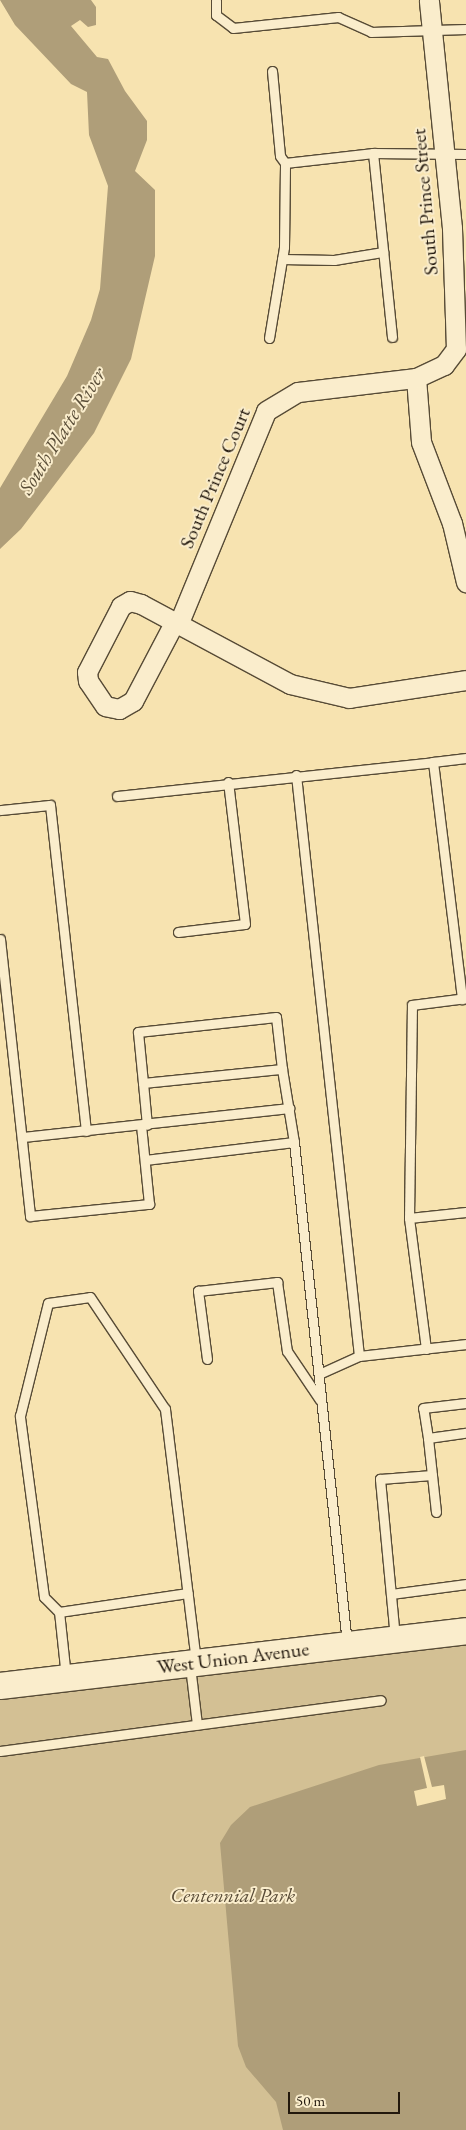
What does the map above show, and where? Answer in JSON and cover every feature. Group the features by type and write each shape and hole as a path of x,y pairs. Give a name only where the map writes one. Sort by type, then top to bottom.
{"street":[{"name":"South Prince Street","path":"416,378 444,365 456,349 460,285 459,229 444,151 429,0"},
{"path":"416,378 421,442 452,523 466,582"},
{"name":"South Prince Court","path":"416,378 298,392 266,411 176,624 133,701 119,709 105,706 88,681 88,672 121,606 130,602 141,604 176,624 290,684 349,698 466,680"},
{"name":"West Union Avenue","path":"0,1683 66,1678 466,1631"}],"lane":[{"path":"216,0 216,14 233,28 338,17 371,32 466,29"},
{"path":"269,338 282,259 285,163 280,156 272,71"},
{"path":"285,163 373,153 444,151 466,154"},
{"path":"373,153 392,336"},
{"path":"282,259 334,260 382,252"},
{"path":"116,796 228,782 466,758"},
{"path":"426,1349 409,1218 412,1005 464,998 433,762"},
{"path":"296,775 359,1356"},
{"path":"178,932 245,924 228,782"},
{"path":"0,810 50,805 86,1131"},
{"path":"0,939 30,1216 149,1204 145,1160 143,1083 138,1032 276,1017 294,1142 347,1644"},
{"path":"143,1083 282,1069"},
{"path":"23,1138 289,1108"},
{"path":"145,1160 294,1142"},
{"path":"409,1218 466,1212"},
{"path":"207,1359 198,1290 278,1282 287,1351 322,1402"},
{"path":"66,1678 59,1612 44,1597 20,1416 48,1303 90,1297 165,1409 188,1593 197,1725"},
{"path":"318,1374 359,1356 466,1344"},
{"path":"436,1512 423,1408 466,1403"},
{"path":"428,1438 465,1433"},
{"path":"395,1638 380,1479 432,1475"},
{"path":"391,1594 466,1584"},
{"path":"59,1612 188,1593"},
{"path":"0,1751 381,1700"}],"green space":[{"name":"Centennial Park","path":"466,1631 466,2130 0,2130 0,1686"}],"water":[{"name":"South Platte River","path":"0,0 91,0 96,7 96,25 88,27 80,20 71,26 97,57 108,59 125,91 147,121 147,140 135,171 155,190 155,256 131,359 94,433 21,529 0,549 0,488 67,376 91,320 100,289 108,186 89,135 87,92 71,84 15,25"},
{"path":"466,1750 466,2130 283,2130 276,2102 246,2067 238,2046 220,1843 231,1825 250,1807 379,1765"}],"pier":[{"path":"424,1756 432,1787 444,1785 446,1799 417,1806 414,1791 427,1788 420,1757"}]}
